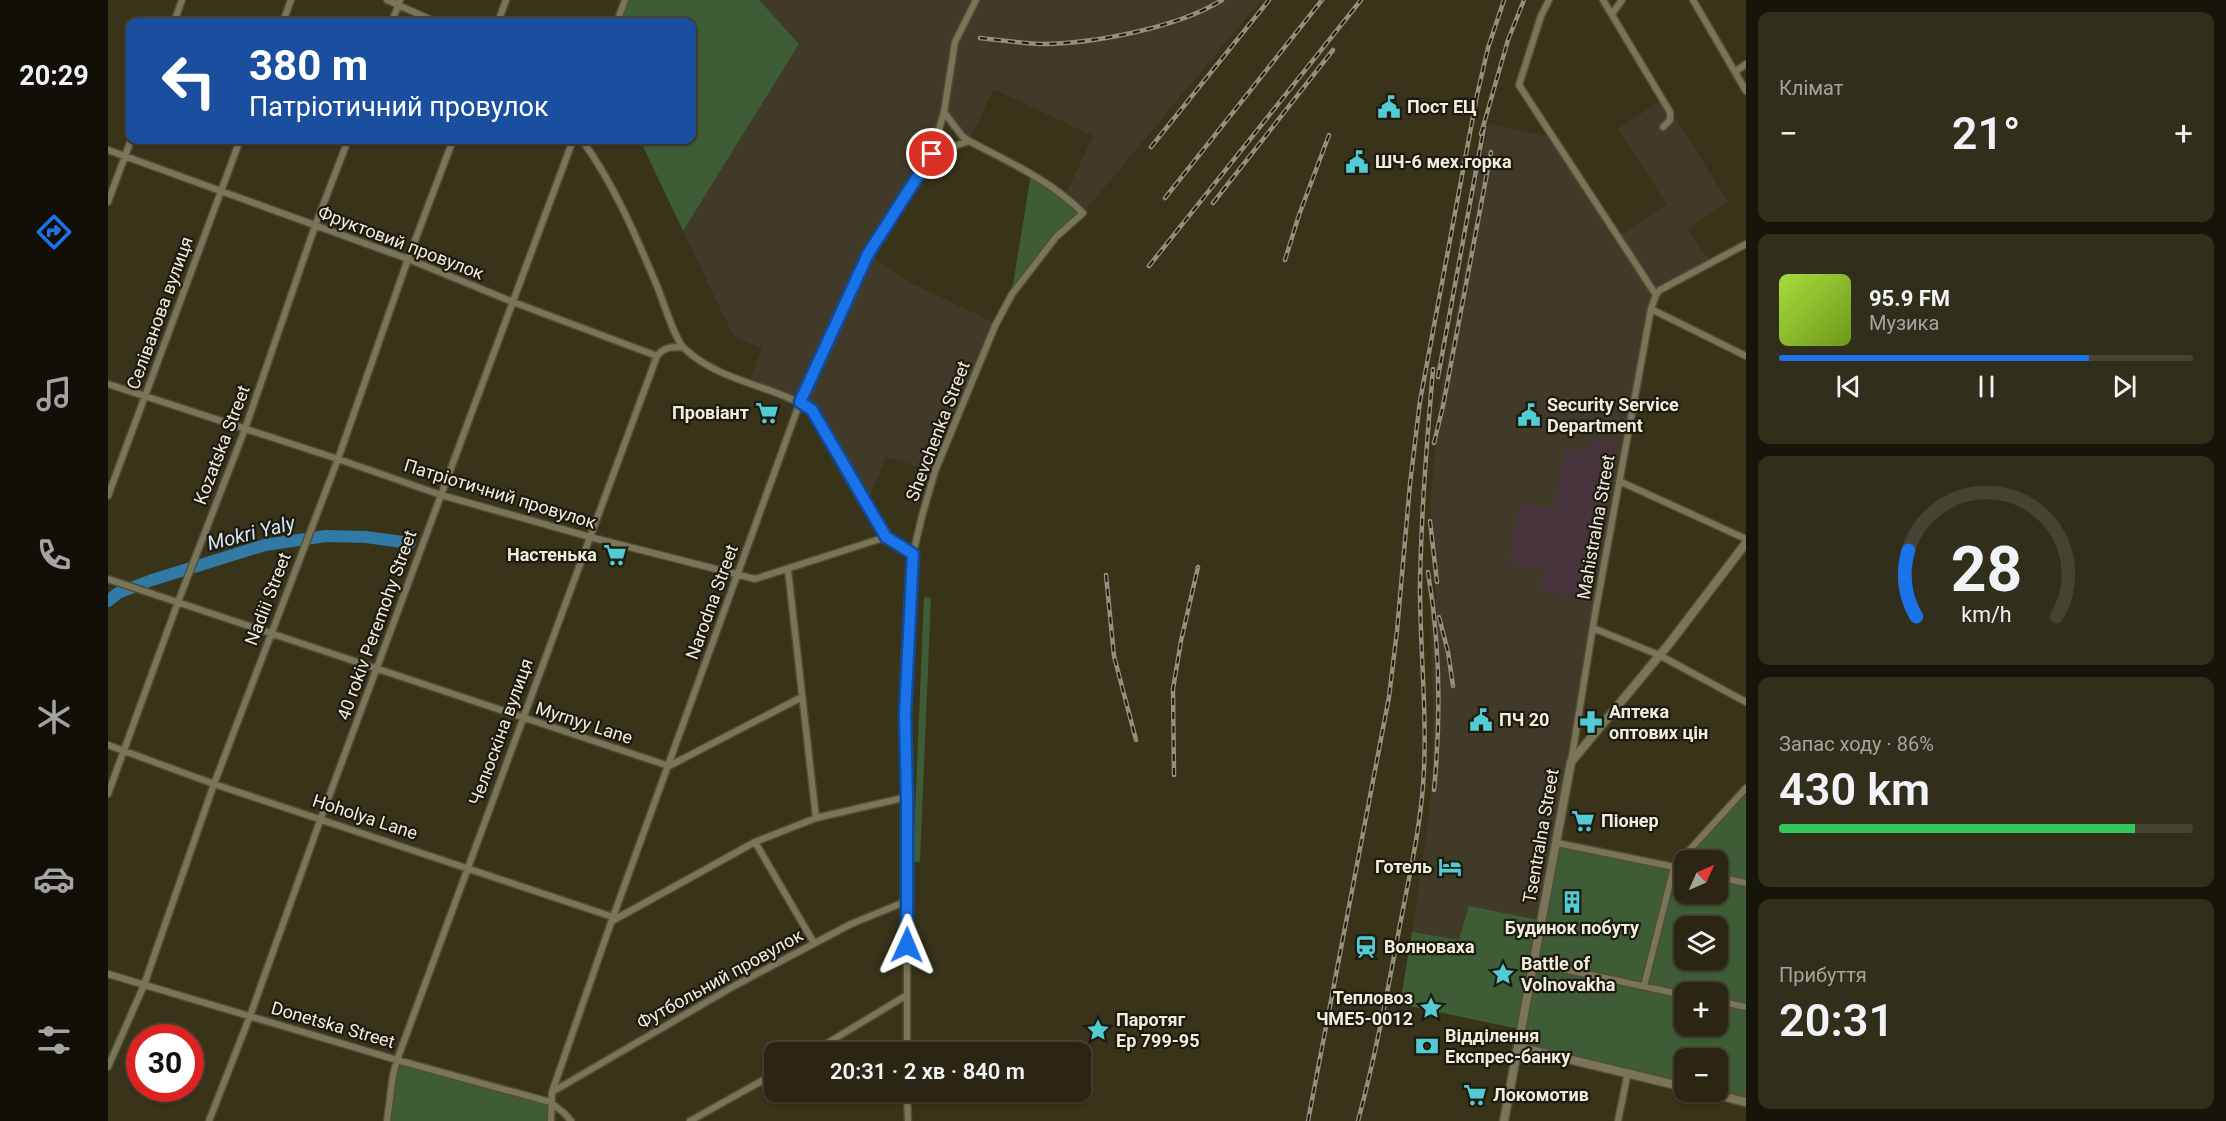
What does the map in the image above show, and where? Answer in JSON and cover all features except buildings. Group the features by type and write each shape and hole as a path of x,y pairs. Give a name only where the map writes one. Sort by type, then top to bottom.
{"main road":[{"name":"Tsentralna Street","path":"1504,1121 1571,762 1659,655 1746,541"},
{"path":"1518,1047 1674,1084"},
{"path":"1728,1098 1746,1102"}],"street":[{"path":"175,18 182,0"},
{"path":"284,18 291,0"},
{"path":"387,0 399,3 428,18"},
{"path":"499,18 506,0"},
{"path":"618,18 625,0"},
{"name":"Narodna Street","path":"551,1121 552,1092 612,919 800,402 868,254 932,154 944,112 955,42 976,0"},
{"path":"1549,0 1541,16 1519,85 1656,295 1660,290 1746,244"},
{"path":"1603,0 1670,112 1670,120 1662,127"},
{"path":"1612,14 1622,0"},
{"path":"1693,0 1746,91"},
{"path":"393,18 399,3"},
{"path":"1735,72 1746,64"},
{"path":"944,112 962,136 969,141"},
{"path":"932,154 969,141"},
{"name":"Shevchenka Street","path":"907,1042 908,901 905,715 913,554 935,471 996,326 1012,294 1050,245 1083,213 1056,189 969,141"},
{"path":"108,202 130,144"},
{"name":"Селіванова вулиця","path":"108,496 238,144"},
{"name":"Kozatska Street","path":"108,794 178,602 245,429 315,226 346,144"},
{"name":"Nadiii Street","path":"108,1067 144,985 214,784 338,459 408,259 451,144"},
{"name":"40 rokiv Peremohy Street","path":"209,1121 250,1016 321,818 572,144"},
{"path":"585,144 602,168 657,285 682,347 698,360 749,385 800,402 812,410 886,537 913,554"},
{"name":"Фруктовий провулок","path":"108,150 408,259 513,302 657,356"},
{"name":"Mahistralna Street","path":"1571,762 1619,481 1651,309 1656,295"},
{"path":"1651,309 1746,356"},
{"path":"657,356 662,350 682,347"},
{"name":"Челюскіна вулиця","path":"387,1121 393,1075 398,1060 467,867 657,356"},
{"name":"Патріотичний провулок","path":"108,384 441,495 590,537 755,579 886,537"},
{"path":"1619,481 1746,541"},
{"path":"788,570 816,818"},
{"name":"Myrnyy Lane","path":"108,579 669,766"},
{"path":"1593,628 1659,655 1746,702"},
{"path":"669,766 802,697"},
{"name":"Hoholya Lane","path":"108,745 214,784 467,867 612,919"},
{"path":"1689,850 1746,788"},
{"path":"612,919 755,842 816,818 907,798"},
{"path":"755,842 814,944"},
{"path":"1557,843 1674,867 1644,986"},
{"path":"1728,879 1746,883"},
{"name":"Футбольний провулок","path":"552,1092 734,986 851,924 908,901"},
{"path":"1535,963 1674,992"},
{"name":"Donetska Street","path":"108,974 398,1060 550,1102"},
{"path":"829,1042 907,995"},
{"path":"1728,1003 1746,1007"},
{"path":"1618,1121 1628,1072"},
{"path":"690,1121 764,1080"},
{"path":"550,1102 571,1121"},
{"path":"908,1102 908,1121"}],"shaded area":[{"path":"759,0 1261,0 1083,213 1065,195 1093,136 994,89 969,141 944,112 932,154 868,254 911,283 995,323 958,405 934,471 886,457 867,504 812,410 749,385 762,348 734,337 683,231 799,44"},
{"path":"1663,99 1728,201 1688,229 1711,263 1656,295 1539,920 1460,941 1412,932 1427,830 1433,765 1430,600 1437,599 1428,538 1434,538 1430,507 1435,450 1445,409 1438,406 1478,201 1473,195 1489,124 1552,137 1618,236 1667,205 1618,129"},
{"path":"1593,438 1615,442 1586,599 1540,590 1544,569 1509,562 1521,503 1554,509 1567,448 1589,452"}],"green space":[{"path":"625,0 759,0 799,44 683,231 642,144 696,144 696,18 618,18"},
{"path":"1031,174 1083,213 1056,237 1012,291"},
{"path":"924,597 931,598 920,862 913,862"},
{"path":"1746,788 1746,1102 1728,1096 1728,1048 1674,1048 1674,1085 1521,1047 1559,844 1674,867 1674,904 1728,904 1728,850 1689,850"},
{"path":"1469,906 1539,920 1519,1029 1400,1004 1412,932 1459,940"},
{"path":"397,1060 550,1102 551,1121 387,1121"}],"waterway":[{"name":"Mokri Yaly","path":"108,601 118,593 152,580 265,545 326,536 366,537 410,543"}],"railway":[{"path":"980,38 1040,44 1084,41 1134,32 1182,19 1222,0"},
{"path":"1151,147 1269,0"},
{"path":"1165,198 1322,0"},
{"path":"1149,266 1361,0"},
{"path":"1308,1121 1389,697 1420,401 1477,95 1488,48 1504,0"},
{"path":"1481,134 1508,40 1524,0"},
{"path":"1213,203 1333,50"},
{"path":"1438,377 1484,127"},
{"path":"1285,260 1329,135"},
{"path":"1434,443 1491,152"},
{"path":"1358,1121 1370,1074 1413,858 1423,786 1425,736 1420,587 1433,369"},
{"path":"1430,521 1437,582"},
{"path":"1174,775 1173,689 1198,567"},
{"path":"1428,572 1435,626 1438,681 1438,736 1434,790"},
{"path":"1106,575 1114,656 1136,740"},
{"path":"1439,617 1448,652 1453,686"}],"place":[{"name":"Пост ЕЦ","path":"1389,107"},
{"name":"ШЧ-6 мех.горка","path":"1357,162"},
{"name":"Провіант","path":"767,413"},
{"name":"Security Service Department","path":"1529,415"},
{"name":"Настенька","path":"615,555"},
{"name":"ПЧ 20","path":"1481,720"},
{"name":"Аптека оптових цін","path":"1591,722"},
{"name":"Піонер","path":"1583,821"},
{"name":"Готель","path":"1450,867"},
{"name":"Будинок побуту","path":"1572,902"},
{"name":"Волноваха","path":"1366,947"},
{"name":"Battle of Volnovakha","path":"1503,974"},
{"name":"Тепловоз ЧМЕ5-0012","path":"1431,1008"},
{"name":"Паротяг Ер 799-95","path":"1098,1030"},
{"name":"Відділення Експрес-банку","path":"1427,1046"},
{"name":"Локомотив","path":"1475,1095"}],"route":[{"path":"907,945 905,715 913,554 886,537 812,410 800,402 868,254 932,154"}]}
